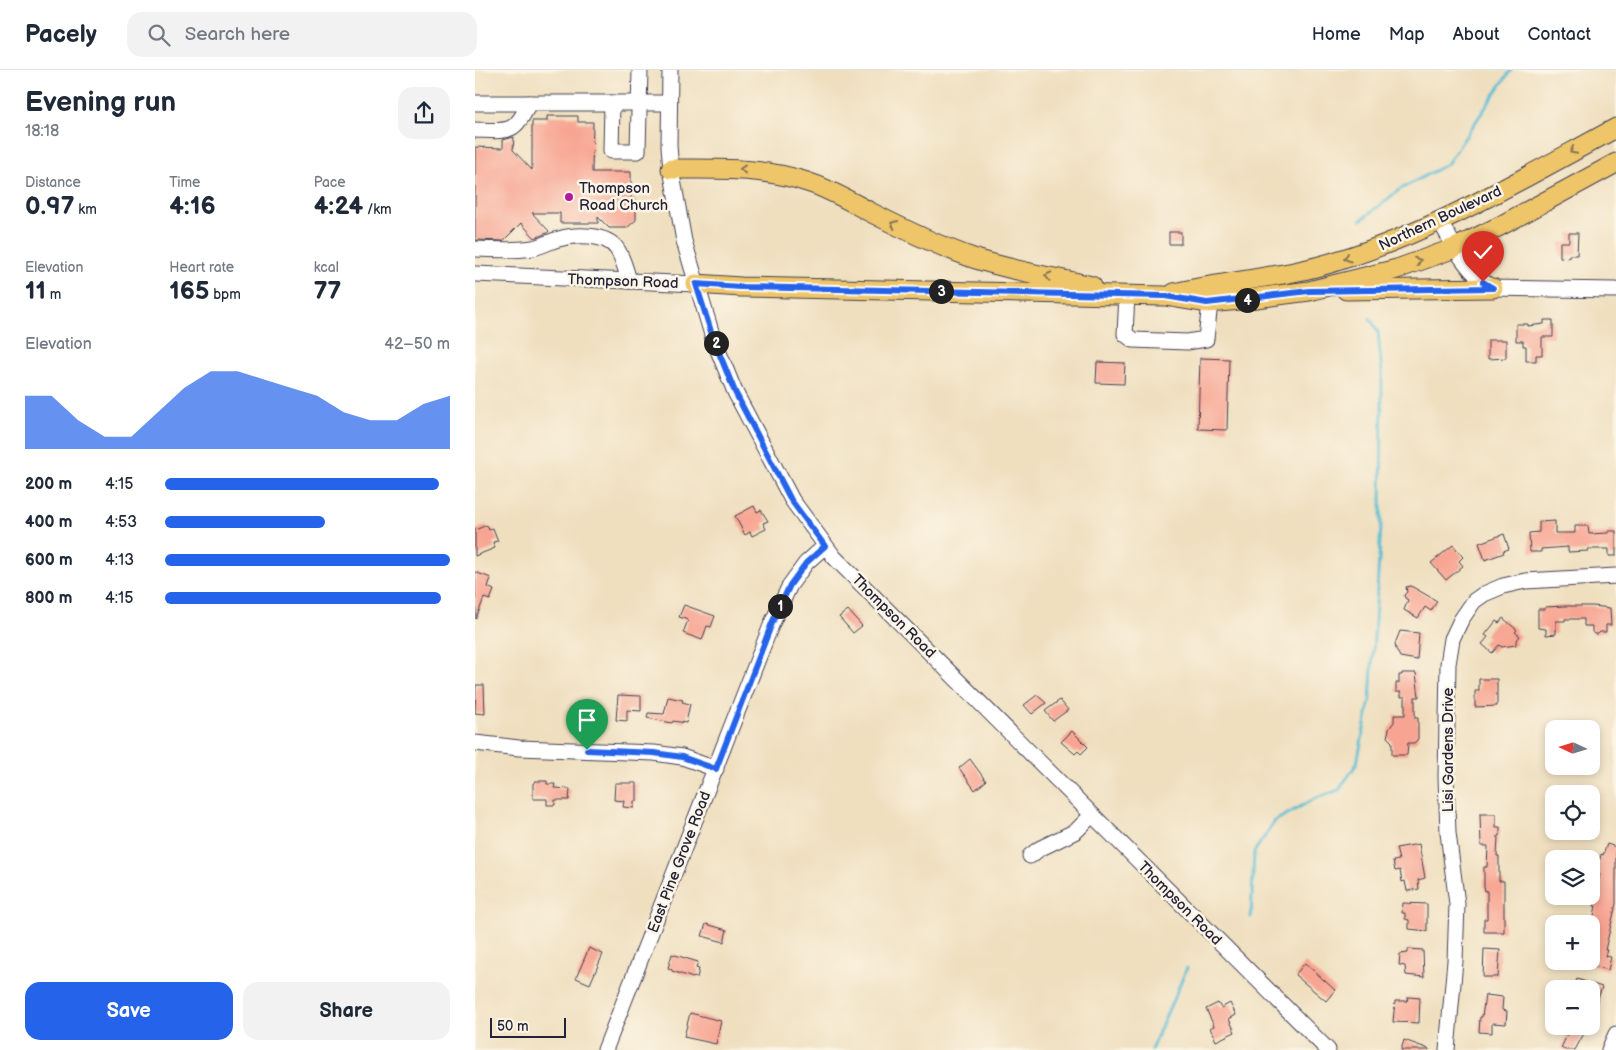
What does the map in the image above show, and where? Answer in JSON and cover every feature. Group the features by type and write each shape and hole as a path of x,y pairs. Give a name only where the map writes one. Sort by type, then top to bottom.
{"main road":[{"name":"Northern Boulevard","path":"1165,296 1204,286 1278,276 1338,261 1407,236 1616,128"},
{"name":"Northern Boulevard","path":"696,284 741,287 1165,296 1209,303 1309,291 1397,269 1455,248 1500,226 1616,163"},
{"path":"671,169 729,168 756,170 806,181 923,237 973,258 1012,269 1093,286 1119,295"},
{"path":"1309,291 1493,288"}],"street":[{"path":"612,103 611,151 638,151 641,70"},
{"path":"670,70 669,146 671,169 684,241 696,284"},
{"path":"475,103 669,103"},
{"path":"475,130 509,129 520,122 529,103"},
{"path":"1439,221 1467,266 1483,282 1493,288 1616,290"},
{"path":"475,250 534,248 560,238 588,236 601,238 611,242 617,248 629,281"},
{"name":"Thompson Road","path":"475,274 696,284 713,338 735,392 791,500 825,546 1328,1050"},
{"path":"1119,295 1125,334 1133,340 1187,342 1206,339 1209,303"},
{"name":"East Pine Grove Road","path":"605,1050 772,623 790,585 806,563 825,546"},
{"name":"Lisi Gardens Drive","path":"1447,1050 1455,961 1457,904 1448,833 1446,777 1448,664 1453,639 1461,620 1474,602 1484,594 1503,586 1525,581 1616,576"},
{"path":"475,743 519,748 654,753 682,757 716,769"},
{"path":"1030,856 1039,849 1076,831 1093,815"},
{"path":"1609,1050 1616,1034"}],"building":[{"path":"547,116 578,116 578,122 593,122 592,172 631,172 631,197 636,202 636,220 627,228 609,228 598,217 598,223 560,223 560,213 532,213 549,231 547,233 535,238 521,223 503,241 475,240 475,147 503,148 503,140 514,137 513,150 532,170 532,121 547,121"},
{"path":"1169,232 1181,232 1181,244 1169,244"},
{"path":"1569,233 1578,233 1577,255 1569,255 1569,258 1560,257 1560,242 1569,242"},
{"path":"1544,320 1553,320 1553,337 1542,337 1542,355 1536,355 1536,361 1526,361 1526,346 1523,346 1523,341 1516,341 1516,324 1528,324 1528,326 1544,324"},
{"path":"1488,340 1506,340 1506,358 1488,359"},
{"path":"1200,358 1229,359 1227,430 1198,429"},
{"path":"1097,362 1125,363 1124,384 1096,383"},
{"path":"754,506 757,512 761,510 768,521 763,523 766,529 752,536 750,532 745,535 735,516"},
{"path":"1555,521 1555,533 1575,533 1575,526 1588,526 1589,534 1616,531 1616,556 1609,556 1609,549 1588,549 1588,551 1568,552 1568,547 1541,549 1541,552 1530,552 1529,533 1539,532 1539,522"},
{"path":"487,525 489,530 493,528 498,541 493,542 495,548 475,556 475,530"},
{"path":"1504,534 1509,549 1503,551 1504,553 1485,560 1479,543"},
{"path":"1453,545 1463,557 1459,561 1463,566 1446,580 1431,563"},
{"path":"475,572 491,578 488,587 494,590 490,600 484,598 476,619"},
{"path":"1411,586 1437,601 1431,611 1425,607 1418,618 1404,610 1408,600 1404,595 1407,592 1406,587"},
{"path":"684,605 715,616 711,627 707,626 702,640 683,633 688,620 679,617"},
{"path":"1565,606 1610,608 1611,625 1606,625 1606,632 1598,634 1592,632 1592,626 1584,626 1584,619 1556,621 1556,634 1546,635 1546,629 1538,628 1538,609"},
{"path":"848,610 862,626 853,633 839,617"},
{"path":"1503,618 1517,630 1515,632 1520,636 1516,641 1516,645 1502,647 1499,645 1492,653 1482,644 1488,637 1485,635 1496,621 1499,623"},
{"path":"1400,631 1419,633 1417,660 1400,657 1395,644"},
{"path":"1402,673 1416,673 1419,697 1415,697 1415,718 1418,718 1418,739 1414,743 1408,743 1407,755 1392,755 1392,742 1387,737 1389,729 1394,722 1394,715 1405,715 1405,697 1401,697 1401,692 1396,692 1396,683 1399,683 1399,675 1402,675"},
{"path":"1479,679 1497,679 1497,706 1475,707 1475,691 1479,691"},
{"path":"476,685 484,685 485,714 475,713"},
{"path":"618,695 641,696 641,711 627,710 627,721 616,720"},
{"path":"1037,695 1046,703 1032,714 1024,705"},
{"path":"668,697 683,700 682,702 690,704 686,723 673,721 672,723 647,718 648,713 664,714"},
{"path":"1060,700 1068,710 1053,721 1045,711"},
{"path":"1072,731 1088,747 1081,754 1078,751 1075,754 1061,742"},
{"path":"970,759 986,781 975,790 959,768"},
{"path":"535,781 547,781 547,784 555,784 554,788 570,789 569,800 555,800 555,805 547,805 547,799 533,799 533,783"},
{"path":"615,783 637,783 637,801 634,801 634,808 623,807 624,801 614,800"},
{"path":"1480,814 1496,814 1496,827 1500,827 1497,856 1499,856 1499,881 1504,881 1504,932 1484,932 1484,919 1487,919 1487,891 1485,891 1484,887 1484,867 1487,867 1488,846 1481,846"},
{"path":"1419,844 1425,878 1418,880 1419,889 1407,891 1405,881 1402,882 1400,870 1395,871 1393,861 1399,860 1396,848"},
{"path":"1607,844 1616,847 1616,904 1605,950 1607,950 1605,956 1611,957 1608,970 1600,968 1600,915 1594,915 1596,906 1594,905 1600,905 1600,859 1601,854 1603,855"},
{"path":"1403,903 1427,904 1427,931 1409,929 1409,920 1405,919 1405,913 1402,913"},
{"path":"706,924 727,930 724,942 702,936"},
{"path":"589,948 603,954 590,984 576,978"},
{"path":"1408,949 1423,950 1424,977 1406,975 1405,966 1399,965 1400,954 1408,953"},
{"path":"1484,949 1500,950 1498,977 1483,977"},
{"path":"672,954 698,962 696,968 699,969 697,978 672,971 668,968"},
{"path":"1305,963 1335,990 1326,1001 1295,975"},
{"path":"1485,995 1503,997 1502,1010 1507,1011 1506,1024 1492,1023 1492,1033 1479,1032"},
{"path":"1408,997 1420,998 1419,1023 1393,1022 1395,1001 1407,1001"},
{"path":"1218,1003 1221,1008 1230,1003 1236,1015 1229,1019 1235,1032 1216,1041 1210,1028 1214,1026 1206,1009"},
{"path":"690,1013 721,1021 716,1044 684,1037"},
{"path":"1567,1035 1583,1035 1575,1050 1561,1048"},
{"path":"1404,1040 1429,1049 1429,1050 1401,1050"}],"waterway":[{"path":"1361,220 1399,190 1447,164 1511,70"},
{"path":"1251,917 1254,852 1275,821 1314,799 1339,790 1357,763 1370,700 1381,526 1382,374 1378,332 1370,318"},
{"path":"1151,1050 1187,968"}],"place":[{"name":"Thompson Road Church","path":"569,197"}],"route":[{"path":"587,750 654,753 682,757 716,769 772,623 790,585 806,563 825,546 791,500 735,392 713,338 696,284 741,287 1165,296 1207,303 1309,291 1493,288 1483,282"}]}
